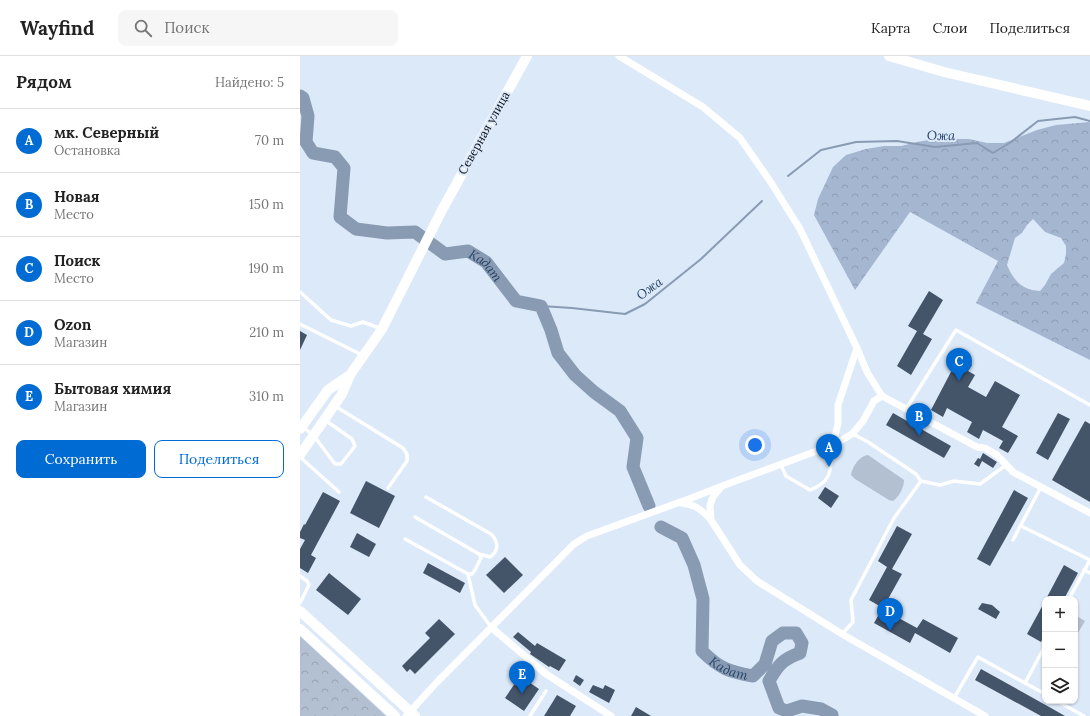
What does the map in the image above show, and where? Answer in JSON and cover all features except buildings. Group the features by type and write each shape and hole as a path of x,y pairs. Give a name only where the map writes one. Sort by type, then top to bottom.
{"street":[{"name":"Северная улица","path":"382,329 442,210 527,56"},
{"path":"619,56 703,107 740,138 770,181 800,229 867,372 882,396 976,447 985,448 997,455 1012,472 1090,513"},
{"path":"890,56 944,72 1090,106"},
{"path":"300,456 342,394 350,375 382,329"},
{"path":"833,445 838,423 838,405 857,348"},
{"path":"301,427 328,390 350,375"},
{"path":"300,611 410,714 437,682 574,544 587,536 833,445 852,434 863,421 874,401 882,396"},
{"path":"711,520 710,505 713,497 722,486"},
{"path":"679,503 688,503 700,508 711,520 740,565 757,581 842,634 985,716"},
{"path":"492,628 546,674 611,716"},
{"path":"300,629 394,716"}],"lane":[{"path":"300,292 331,320 351,326 363,322 382,329"},
{"path":"300,324 363,356"},
{"path":"906,409 956,330 1090,405"},
{"path":"334,406 403,448 407,454 407,461 388,488"},
{"path":"301,427 314,436 335,464 340,464 355,446 352,439 324,420"},
{"path":"852,434 868,442 916,474 921,481 940,485 954,481 980,484 1006,465"},
{"path":"781,465 786,476 810,490 821,486 829,473 833,445"},
{"path":"300,456 339,492"},
{"path":"842,634 853,622 851,600 894,518 921,481"},
{"path":"1013,540 1041,487"},
{"path":"415,517 479,554 490,557 495,552 497,544 491,534 426,497"},
{"path":"1021,526 1090,560 1071,596"},
{"path":"405,539 468,574 472,574 475,570 481,558 479,554"},
{"path":"1084,570 1090,573"},
{"path":"468,574 475,605 492,628"},
{"path":"300,576 307,581 309,585 300,603"},
{"path":"1025,683 1042,652"},
{"path":"953,698 978,657 1042,692"},
{"path":"530,716 546,691"},
{"path":"1062,704 1084,716"}],"green space":[{"path":"1090,122 1090,360 976,303 998,261 910,212 855,290 814,215 818,199 833,167 846,155 866,149 884,146 901,146 934,139 969,139 987,143 1004,143 1037,130 1056,125","holes":["1033,219 1045,232 1061,238 1066,246 1064,263 1051,274 1040,291 1028,289 1019,284 1007,265 1015,238 1022,233"]},
{"path":"868,455 904,480 901,492 893,501 855,479 851,475 856,462 862,457"},
{"path":"1078,617 1085,621 1078,633"},
{"path":"300,636 386,716 300,716"}],"waterway":[{"name":"Кадат","path":"300,96 303,98 308,116 306,142 313,153 335,157 344,168 340,217 356,229 387,233 415,232 445,254 468,251 486,262 516,301 541,306 551,330 558,353 575,375 594,392 620,411 637,438 633,467 649,506"},
{"name":"Ожа","path":"788,176 821,150 856,142 897,141 935,147 977,143 993,153 1011,142 1038,121 1075,117 1090,121"},
{"name":"Ожа","path":"541,306 625,314 645,304 701,259 762,201"},
{"name":"Кадат","path":"661,527 682,538 694,565 703,599 702,651 714,662 726,669 753,676 765,664 772,641 783,633 796,633 802,643 800,653 785,660 775,671 769,681 779,708 787,711 802,706 821,709 832,716"}],"place":[{"name":"Поиск","path":"959,381"},
{"name":"Новая","path":"919,436"},
{"name":"мк. Северный","path":"829,467"},
{"name":"Ozon","path":"890,631"},
{"name":"Бытовая химия","path":"522,694"}]}
